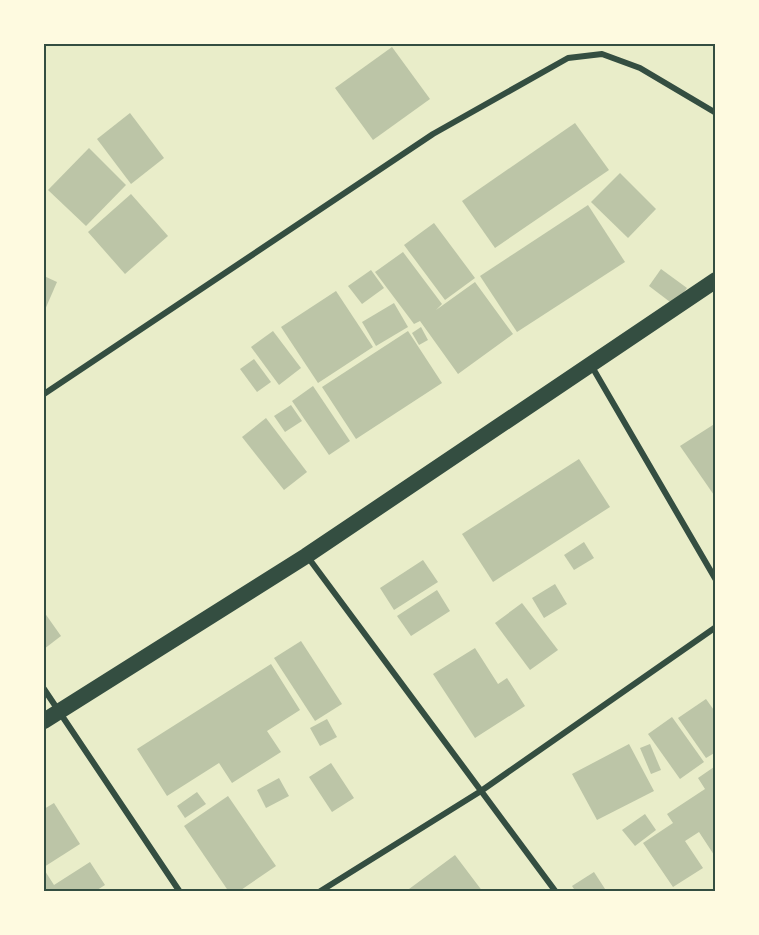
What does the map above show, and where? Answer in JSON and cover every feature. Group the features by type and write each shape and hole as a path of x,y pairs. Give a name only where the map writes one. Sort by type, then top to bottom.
{"highway":[{"path":"44,721 306,556 716,280"}],"street":[{"path":"44,394 433,134 568,58 602,54 640,68 716,113"},
{"path":"591,365 716,580"},
{"path":"306,556 555,891"},
{"path":"319,891 481,792 716,627"},
{"path":"44,689 180,891"}],"building":[{"path":"392,47 430,99 373,140 335,88"},
{"path":"130,113 164,158 131,184 97,139"},
{"path":"575,123 609,170 495,248 462,201"},
{"path":"89,148 126,185 86,226 48,190"},
{"path":"620,173 656,209 628,238 591,202"},
{"path":"131,194 168,236 125,274 88,232"},
{"path":"588,205 625,262 517,332 480,276"},
{"path":"434,223 475,278 445,300 404,245"},
{"path":"403,252 442,304 436,310 475,282 513,334 458,374 420,321 414,324 375,272"},
{"path":"661,269 687,288 674,305 649,286"},
{"path":"371,270 384,288 362,304 348,286"},
{"path":"44,276 57,282 44,312"},
{"path":"336,291 373,347 318,383 281,327"},
{"path":"394,303 408,327 376,346 362,322"},
{"path":"421,327 428,340 419,345 412,333"},
{"path":"273,331 301,368 279,385 251,347"},
{"path":"408,331 442,383 356,439 322,387"},
{"path":"254,359 271,382 257,392 240,369"},
{"path":"313,386 350,441 329,455 292,401"},
{"path":"291,405 302,421 285,432 274,416"},
{"path":"266,418 307,472 284,490 242,437"},
{"path":"716,423 716,498 680,446"},
{"path":"579,459 610,507 493,582 462,534"},
{"path":"584,542 594,558 574,570 564,555"},
{"path":"423,560 438,582 394,610 380,588"},
{"path":"555,584 567,604 544,618 532,598"},
{"path":"437,590 450,611 411,636 397,616"},
{"path":"522,603 558,650 530,670 495,623"},
{"path":"44,612 61,636 44,649"},
{"path":"301,641 342,704 315,721 274,658"},
{"path":"475,648 498,684 507,678 525,706 475,738 433,674"},
{"path":"271,664 300,710 267,731 281,752 232,783 219,763 167,796 137,749"},
{"path":"706,699 716,713 716,752 706,758 678,718"},
{"path":"672,717 704,762 680,779 648,734"},
{"path":"327,719 337,737 320,746 310,728"},
{"path":"629,744 654,791 597,820 572,774"},
{"path":"650,744 661,770 651,774 640,748"},
{"path":"331,763 354,798 332,812 309,777"},
{"path":"714,767 716,858 699,832 685,841 703,868 673,887 643,843 673,823 667,814 705,789 698,778"},
{"path":"279,778 289,796 266,808 257,790"},
{"path":"197,792 206,804 185,818 177,806"},
{"path":"228,796 276,866 238,892 229,892 184,826"},
{"path":"54,803 80,844 44,867 44,809"},
{"path":"645,814 656,830 635,846 622,830"},
{"path":"455,855 483,892 405,892 428,875"},
{"path":"90,862 105,885 94,892 44,892 45,871 54,885"},
{"path":"594,872 607,892 576,892 572,886"}]}
